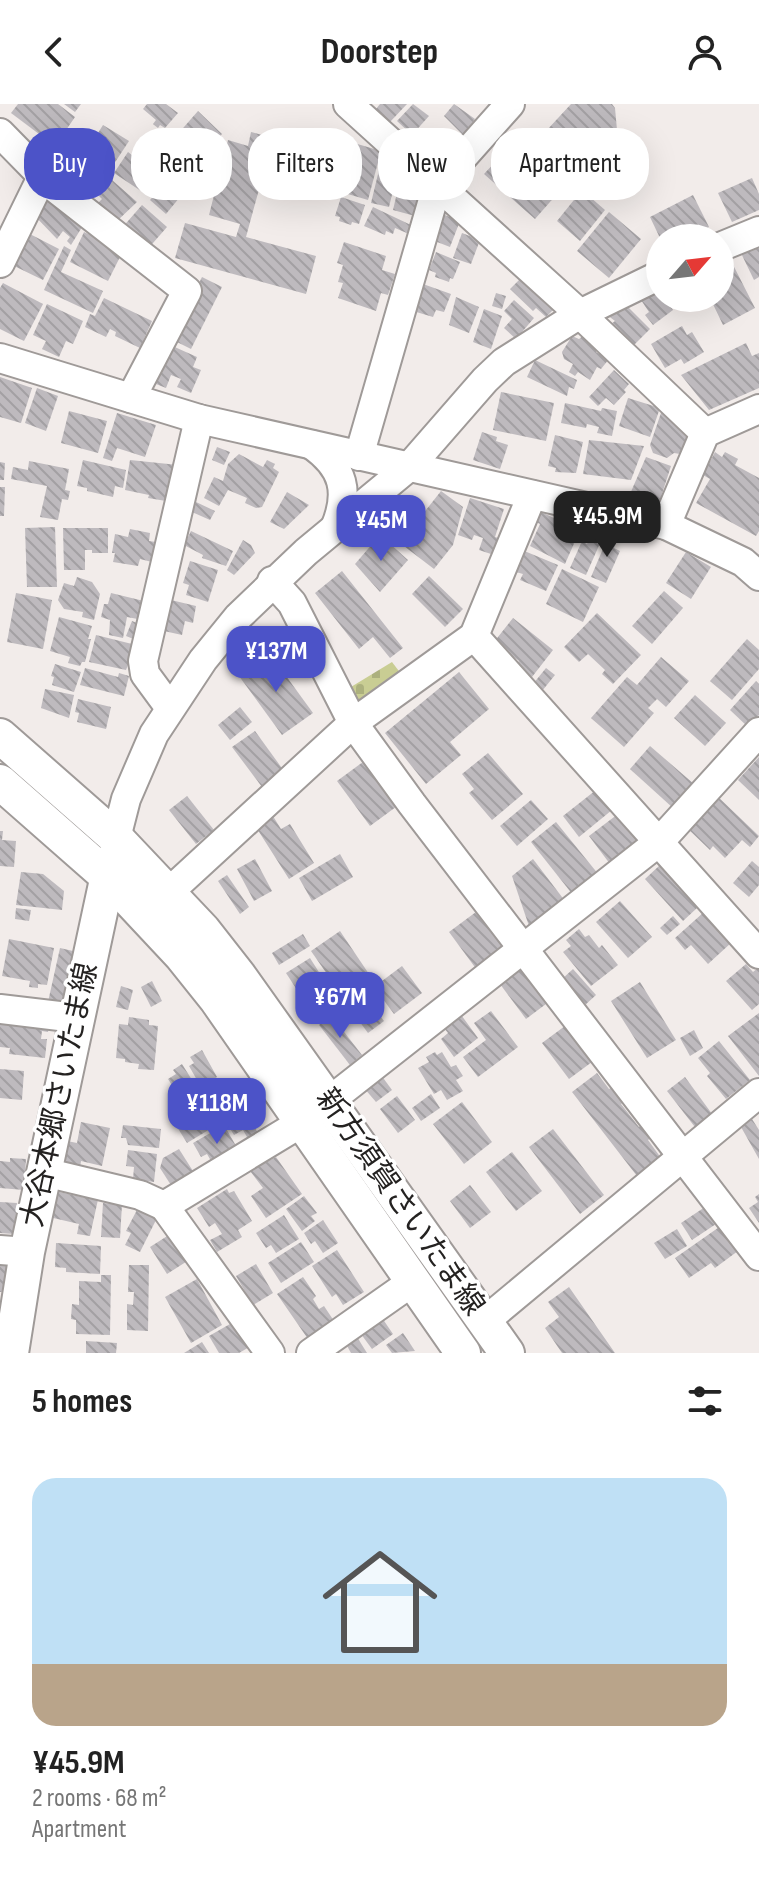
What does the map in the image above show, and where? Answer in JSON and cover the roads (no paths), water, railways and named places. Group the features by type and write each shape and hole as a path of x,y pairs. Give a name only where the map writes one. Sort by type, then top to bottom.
{"main road":[{"name":"新方須賀さいたま線","path":"0,736 116,838 169,892 239,976 507,1353"},
{"name":"新方須賀さいたま線","path":"0,782 108,877 181,955 217,1000 463,1353"},
{"name":"大谷本郷さいたま線","path":"11,1353 13,1251 44,1172 116,838"}],"street":[{"path":"348,104 378,132"},
{"path":"475,143 510,104"},
{"path":"0,133 24,158"},
{"path":"0,263 31,200"},
{"path":"71,200 187,291 131,398"},
{"path":"359,456 433,200"},
{"path":"453,200 580,314 705,433"},
{"path":"734,241 759,231"},
{"path":"116,838 138,768 170,708 229,627 272,581 410,466 504,362 580,314 646,282"},
{"path":"0,358 199,419 666,525 743,562 759,576"},
{"path":"666,525 705,433 759,409"},
{"path":"170,708 145,674 143,661 199,419"},
{"path":"312,445 330,460 343,484 345,498 335,528"},
{"path":"169,892 353,723 474,636 532,495"},
{"path":"272,581 292,603 353,723 759,1256"},
{"path":"474,636 759,954"},
{"path":"328,1102 660,841 759,732"},
{"path":"0,1009 76,1018"},
{"path":"485,1321 759,1093"},
{"path":"164,1206 301,1123"},
{"path":"44,1172 140,1195 164,1206 270,1353"},
{"path":"311,1353 412,1282"}]}
